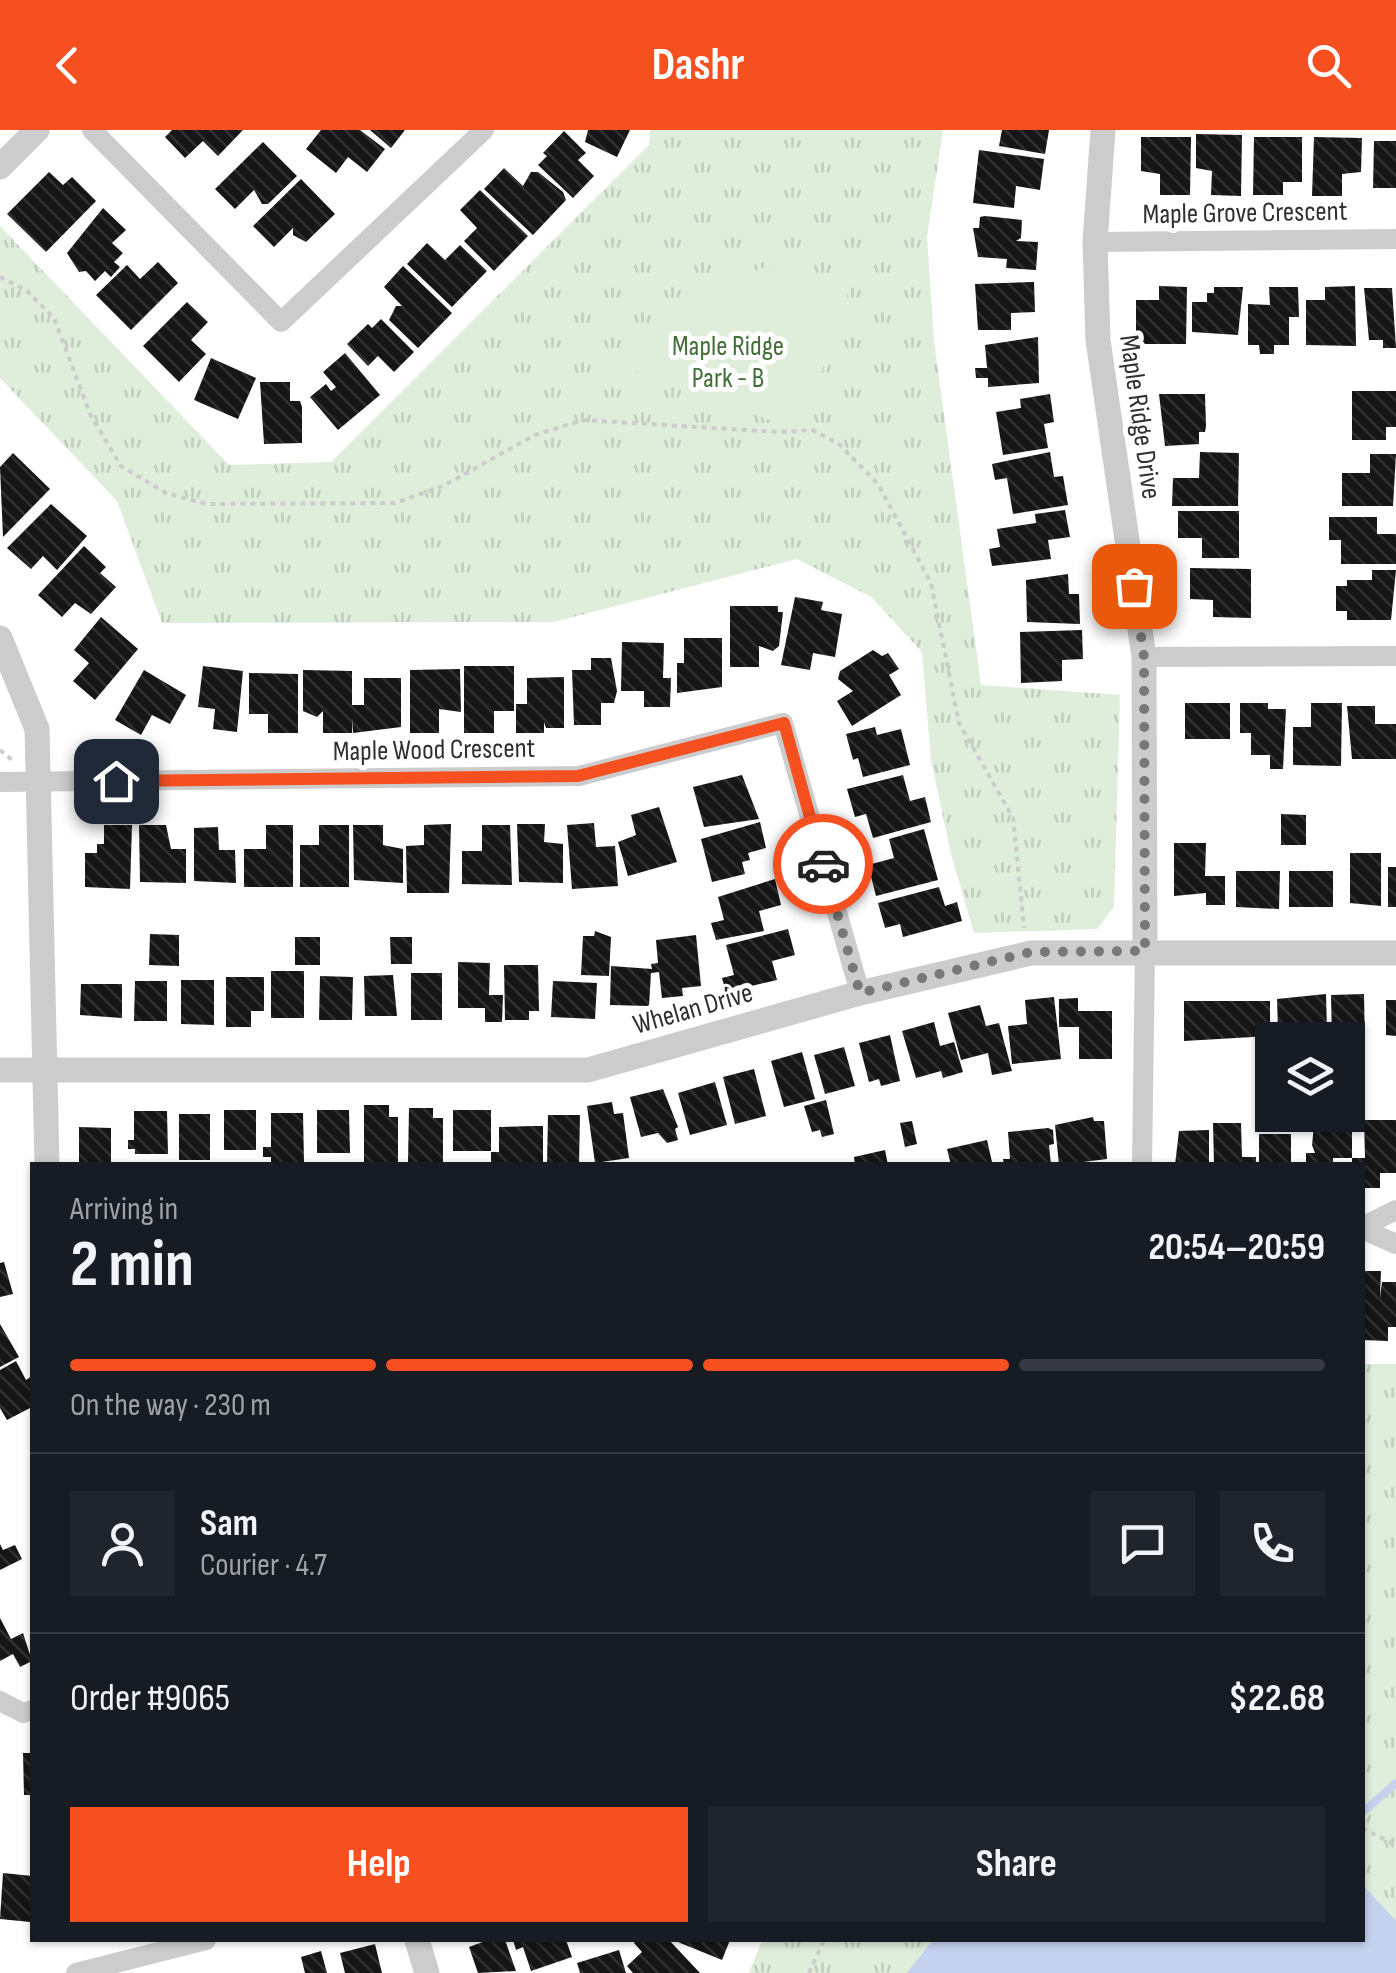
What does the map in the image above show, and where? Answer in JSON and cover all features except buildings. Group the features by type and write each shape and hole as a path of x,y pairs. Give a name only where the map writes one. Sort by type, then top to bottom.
{"street":[{"path":"0,167 37,130"},
{"path":"92,130 281,322 484,130"},
{"name":"Maple Ridge Drive","path":"1103,130 1095,242 1098,340 1144,657 1145,951"},
{"name":"Maple Grove Crescent","path":"1095,242 1396,239"},
{"path":"0,638 37,729 47,1162"},
{"path":"1144,657 1396,656"},
{"name":"Maple Wood Crescent","path":"38,782 578,776 784,723 860,993"},
{"path":"0,782 38,782"},
{"path":"1142,1162 1145,951"},
{"name":"Whelan Drive","path":"0,1070 588,1070 860,993 1031,952 1396,953"},
{"path":"1365,1226 1396,1210"},
{"path":"1365,1229 1396,1244"},
{"path":"0,1702 22,1712 30,1710"},
{"path":"83,1972 198,1942"},
{"path":"418,1942 427,1973"}],"path":[{"path":"0,276 26,290 54,318 90,414 122,466 166,493 207,504 395,503 443,486 534,435 583,420 778,432 812,430 839,444 878,484 931,583 959,722 1014,818 1024,928 1031,952"},
{"path":"1365,1830 1396,1845"},
{"path":"808,1973 823,1942"}],"green space":[{"name":"Maple Ridge Park - B","path":"650,130 943,130 927,237 934,341 981,685 1120,695 1114,907 1097,929 974,933 951,854 931,760 922,652 871,597 797,559 554,622 162,623 117,501 0,378 0,226 229,465 331,462 649,145"},
{"path":"771,264 851,285 809,409 781,424 629,369 679,302"},
{"path":"1365,1364 1396,1364 1396,1973 749,1973 761,1942 1365,1942"}],"water":[{"path":"1365,1887 1396,1921 1396,1973 907,1973 931,1942 1365,1942"}],"waterway":[{"path":"1365,1810 1396,1783"}],"way so far":[{"path":"823,864 860,993 1031,952 1145,951 1144,657 1134,586"}],"route":[{"path":"116,781 578,776 784,723 823,864"}]}
